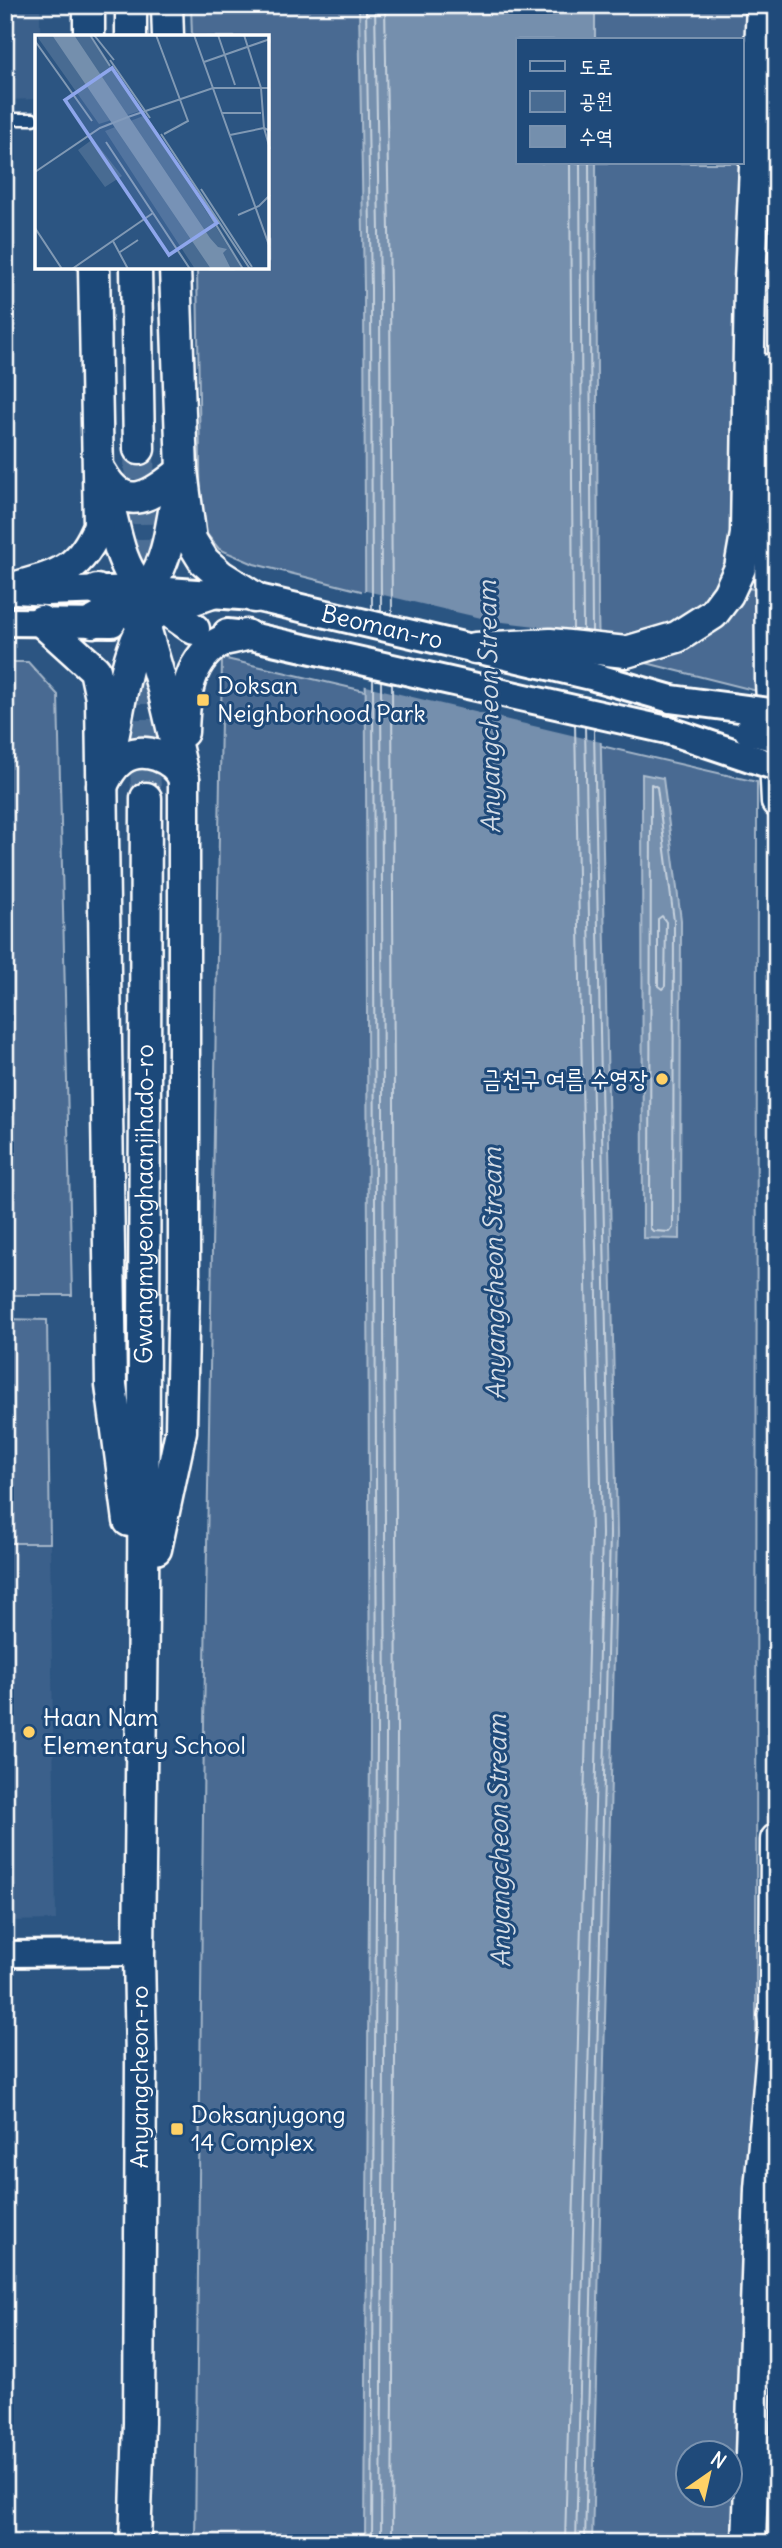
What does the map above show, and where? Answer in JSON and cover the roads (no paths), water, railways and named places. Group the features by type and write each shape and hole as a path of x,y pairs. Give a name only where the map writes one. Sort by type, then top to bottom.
{"highway":[{"path":"749,2543 761,2189 776,2016 777,1840"},
{"path":"776,2016 777,2028"}],"main road":[{"path":"89,5 89,35"},
{"path":"131,5 131,35"},
{"path":"167,5 168,35"},
{"path":"475,648 550,644 626,652 677,638 713,614 729,594 740,568 746,534 750,281 762,5"},
{"path":"770,5 771,681 777,802"},
{"path":"5,590 54,576 82,558 91,546 99,526 94,270"},
{"path":"136,270 139,449"},
{"path":"175,270 182,471 191,540 204,561 254,597"},
{"path":"99,468 110,487 122,495 135,498 156,492 182,471"},
{"path":"99,468 183,770"},
{"path":"102,786 133,652 135,604 165,555 182,471"},
{"path":"5,590 46,592 135,604 194,629"},
{"path":"5,622 93,622 135,604 212,593"},
{"name":"Beoman-ro","path":"212,593 254,597 591,676 671,699 748,731 777,738"},
{"path":"41,621 95,670 101,698 111,1385 123,1485 143,1611"},
{"name":"Beoman-ro","path":"194,629 246,635 667,730 748,731"},
{"path":"143,1611 181,1431 184,1280 184,700 188,682 206,654 223,641 246,635"},
{"path":"671,699 777,713"},
{"path":"667,730 777,766"},
{"path":"102,786 111,769 128,756 156,755 183,770"},
{"name":"Gwangmyeonghaanjihado-ro","path":"143,1611 146,798"},
{"name":"Anyangcheon-ro","path":"135,2543 139,2409 139,1953 143,1611"}],"street":[{"path":"5,1954 139,1953"}],"lane":[{"path":"5,119 33,119"}],"water":[{"name":"Anyangcheon Stream","path":"359,5 595,5 595,38 516,38 516,164 596,164 598,607 617,1534 592,2543 365,2543 370,1736 364,289"},
{"name":"금천구 여름 수영장","path":"642,774 663,778 681,920 680,1239 643,1238"}],"tunnel":[{"path":"139,449 146,798"}],"place":[{"name":"Doksan Neighborhood Park","path":"203,700"},
{"name":"금천구 여름 수영장","path":"662,1079"},
{"name":"Haan Nam Elementary School","path":"29,1732"},
{"name":"Doksanjugong 14 Complex","path":"177,2129"}]}
